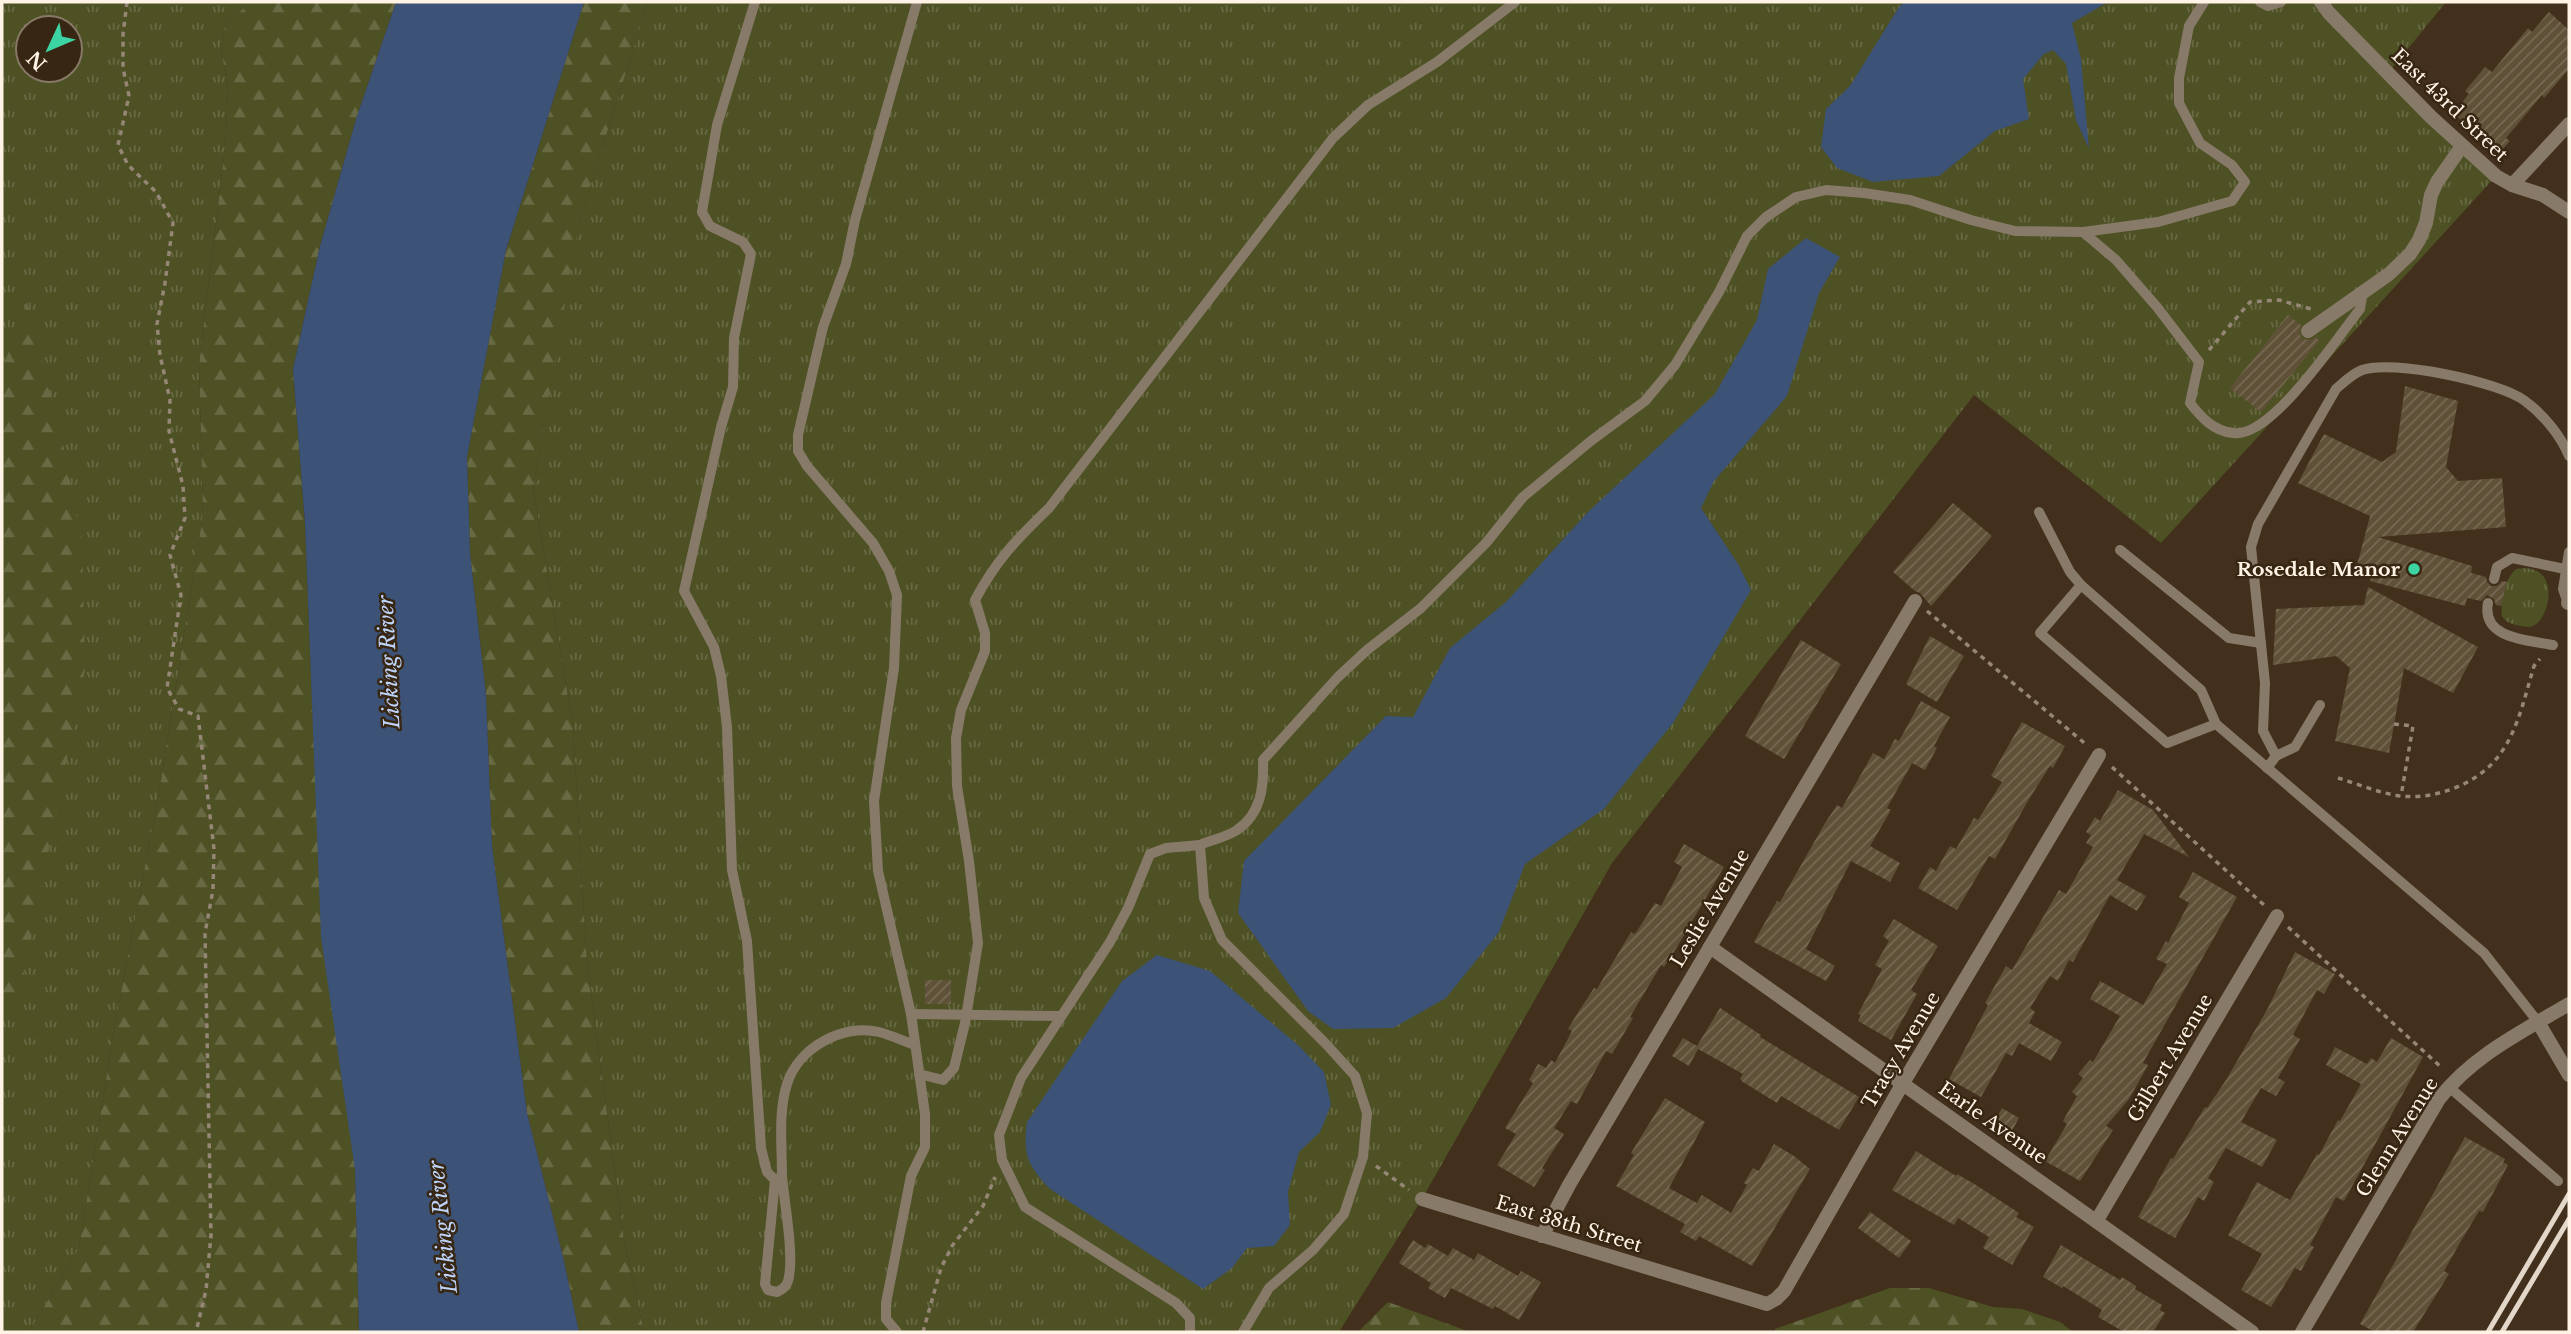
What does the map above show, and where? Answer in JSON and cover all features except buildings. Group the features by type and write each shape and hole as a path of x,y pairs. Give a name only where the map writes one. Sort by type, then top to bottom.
{"street":[{"name":"East 43rd Street","path":"2321,2 2414,100 2496,176 2512,185 2543,195 2569,212"},
{"path":"2512,185 2569,124"},
{"path":"2308,331 2389,274 2414,247 2426,223 2431,195 2437,182 2462,146"},
{"name":"Leslie Avenue","path":"1542,1236 1569,1185 1915,601"},
{"name":"Tracy Avenue","path":"1704,1285 1767,1304 1784,1291 1903,1083 2099,755"},
{"name":"Gilbert Avenue","path":"2097,1220 2277,916"},
{"name":"Earle Avenue","path":"1710,947 2252,1332"},
{"name":"Glenn Avenue","path":"2302,1332 2449,1087 2459,1075 2480,1059 2569,1004"},
{"path":"2539,1022 2569,1075"},
{"name":"East 38th Street","path":"1422,1199 1704,1285"}],"lane":[{"path":"755,2 717,125 702,212 710,226 743,242 751,254 734,338 733,387 721,427 684,591 714,647 721,676 727,727 732,870 747,941 761,1148 767,1172 778,1178"},
{"path":"897,1332 886,1319 886,1303 911,1175 925,1147 925,1114 911,1014 878,871 874,801 894,668 897,595 890,571 873,543 807,466 798,451 797,435 823,327 846,264 855,220 916,2"},
{"path":"919,1074 943,1080 954,1068 967,1014 978,943 957,786 956,738 961,710 985,651 985,633 975,600 990,573 1012,544 1049,508 1334,138 1368,105 1437,62 1516,2"},
{"path":"1190,1332 1190,1318 1176,1303 1025,1207 1002,1160 999,1135 1021,1078 1110,942 1128,908 1150,854 1166,848 1200,845 1236,831 1255,811 1264,785 1263,760 1338,677 1367,650 1421,608 1486,543 1523,497 1592,440 1645,401 1675,365 1719,292 1748,236 1766,217 1796,197 1826,190 1910,200 2015,231 2083,232 2158,222 2232,201 2245,182 2232,165 2200,143 2179,103 2179,78 2189,26 2204,2"},
{"path":"2260,2 2268,6 2281,2"},
{"path":"2083,232 2116,260 2157,307 2199,362 2190,403 2205,422 2234,434 2261,425 2284,406 2360,309 2363,291"},
{"path":"2276,756 2263,731 2265,683 2251,547 2258,524 2336,389 2349,377 2373,368 2405,367 2482,383 2524,400 2539,413 2569,456"},
{"path":"2039,512 2070,572 2201,690 2216,724 2484,953 2539,1022"},
{"path":"2120,550 2229,638 2261,643"},
{"path":"2569,552 2563,589 2569,603"},
{"path":"2494,579 2497,567 2512,558 2565,569"},
{"path":"2081,584 2040,633 2167,743 2216,724"},
{"path":"2488,603 2486,613 2493,627 2505,635 2553,645"},
{"path":"2267,768 2276,756 2295,747 2320,705"},
{"path":"1200,845 1204,898 1222,940 1355,1076 1367,1113 1363,1157 1344,1214 1313,1250 1269,1288 1243,1332"},
{"path":"911,1014 1060,1017"},
{"path":"778,1178 790,1265 788,1282 777,1292 768,1290 765,1284 778,1178 782,1107 788,1081 800,1058 844,1032 877,1031 915,1045"},
{"path":"2449,1087 2558,1181"}],"path":[{"path":"127,2 123,68 129,96 118,145 128,165 156,192 173,223 157,324 160,355 170,400 169,431 183,486 185,518 170,555 181,594 167,688 179,709 198,716 214,849 213,890 205,933 211,1235 206,1290 196,1332"},
{"path":"2199,362 2250,302 2288,302 2308,307 2323,320"},
{"path":"1928,611 2099,755 2277,916 2443,1069 2449,1087"},
{"path":"2338,778 2401,796 2436,795 2474,781 2499,757 2516,727 2534,666 2553,645"},
{"path":"2394,723 2413,726 2401,796"},
{"path":"1363,1157 1422,1199"},
{"path":"923,1332 941,1269 952,1246 983,1206 1002,1160"}],"green space":[{"path":"2,2 250,2 225,26 221,48 228,90 225,147 199,365 203,514 160,787 114,1030 79,1248 29,1332 2,1332"},
{"path":"250,2 396,2 357,116 320,246 293,369 305,524 313,724 355,1170 359,1332 29,1332 79,1248 114,1030 160,787 203,514 199,365 225,147 228,90 221,48 225,26"},
{"path":"584,2 648,2 579,222 533,488 573,726 587,964 624,1240 644,1332 579,1332 527,1113 492,846 486,695 470,553 467,457 506,250"},
{"path":"648,2 2446,2 2388,73 2496,176 2161,543 1974,395 1612,863 1422,1199 1339,1332 644,1332 624,1240 587,964 573,726 533,488 577,228"},
{"path":"27,302 62,439 82,543 85,669 23,979 11,1016 2,996 2,370"},
{"path":"2516,569 2530,569 2540,573 2546,581 2548,602 2540,621 2533,626 2514,624 2502,616 2504,591 2508,579"},
{"path":"1890,1288 1929,1288 1993,1307 2022,1309 2060,1322 2073,1332 1775,1332 1775,1329"},
{"path":"1388,1302 1470,1332 1358,1332"}],"water":[{"name":"Licking River","path":"396,2 584,2 506,250 467,457 470,553 486,695 492,846 527,1113 579,1332 359,1332 355,1170 321,937 305,524 293,369 320,246 357,116"},
{"path":"1905,2 2108,2 2072,23 2081,59 2089,149 2076,120 2066,64 2053,50 2044,54 2023,79 2029,119 1995,131 1939,176 1873,182 1837,168 1821,147 1826,109 1850,86 1899,7"},
{"path":"1806,238 1840,257 1819,293 1787,396 1714,481 1701,508 1738,564 1751,590 1673,723 1604,809 1525,864 1499,932 1446,998 1393,1028 1333,1029 1308,1011 1238,913 1244,861 1386,716 1413,717 1450,648 1506,602 1588,512 1715,394 1757,320 1768,269"},
{"path":"1157,955 1210,971 1299,1046 1324,1072 1331,1105 1320,1132 1299,1152 1288,1192 1290,1225 1274,1246 1247,1248 1232,1268 1203,1289 1050,1189 1036,1173 1026,1151 1027,1122 1122,981"}],"railway":[{"path":"2488,1332 2569,1194"},
{"path":"2502,1332 2569,1219"}],"place":[{"name":"Rosedale Manor","path":"2414,569"}]}
